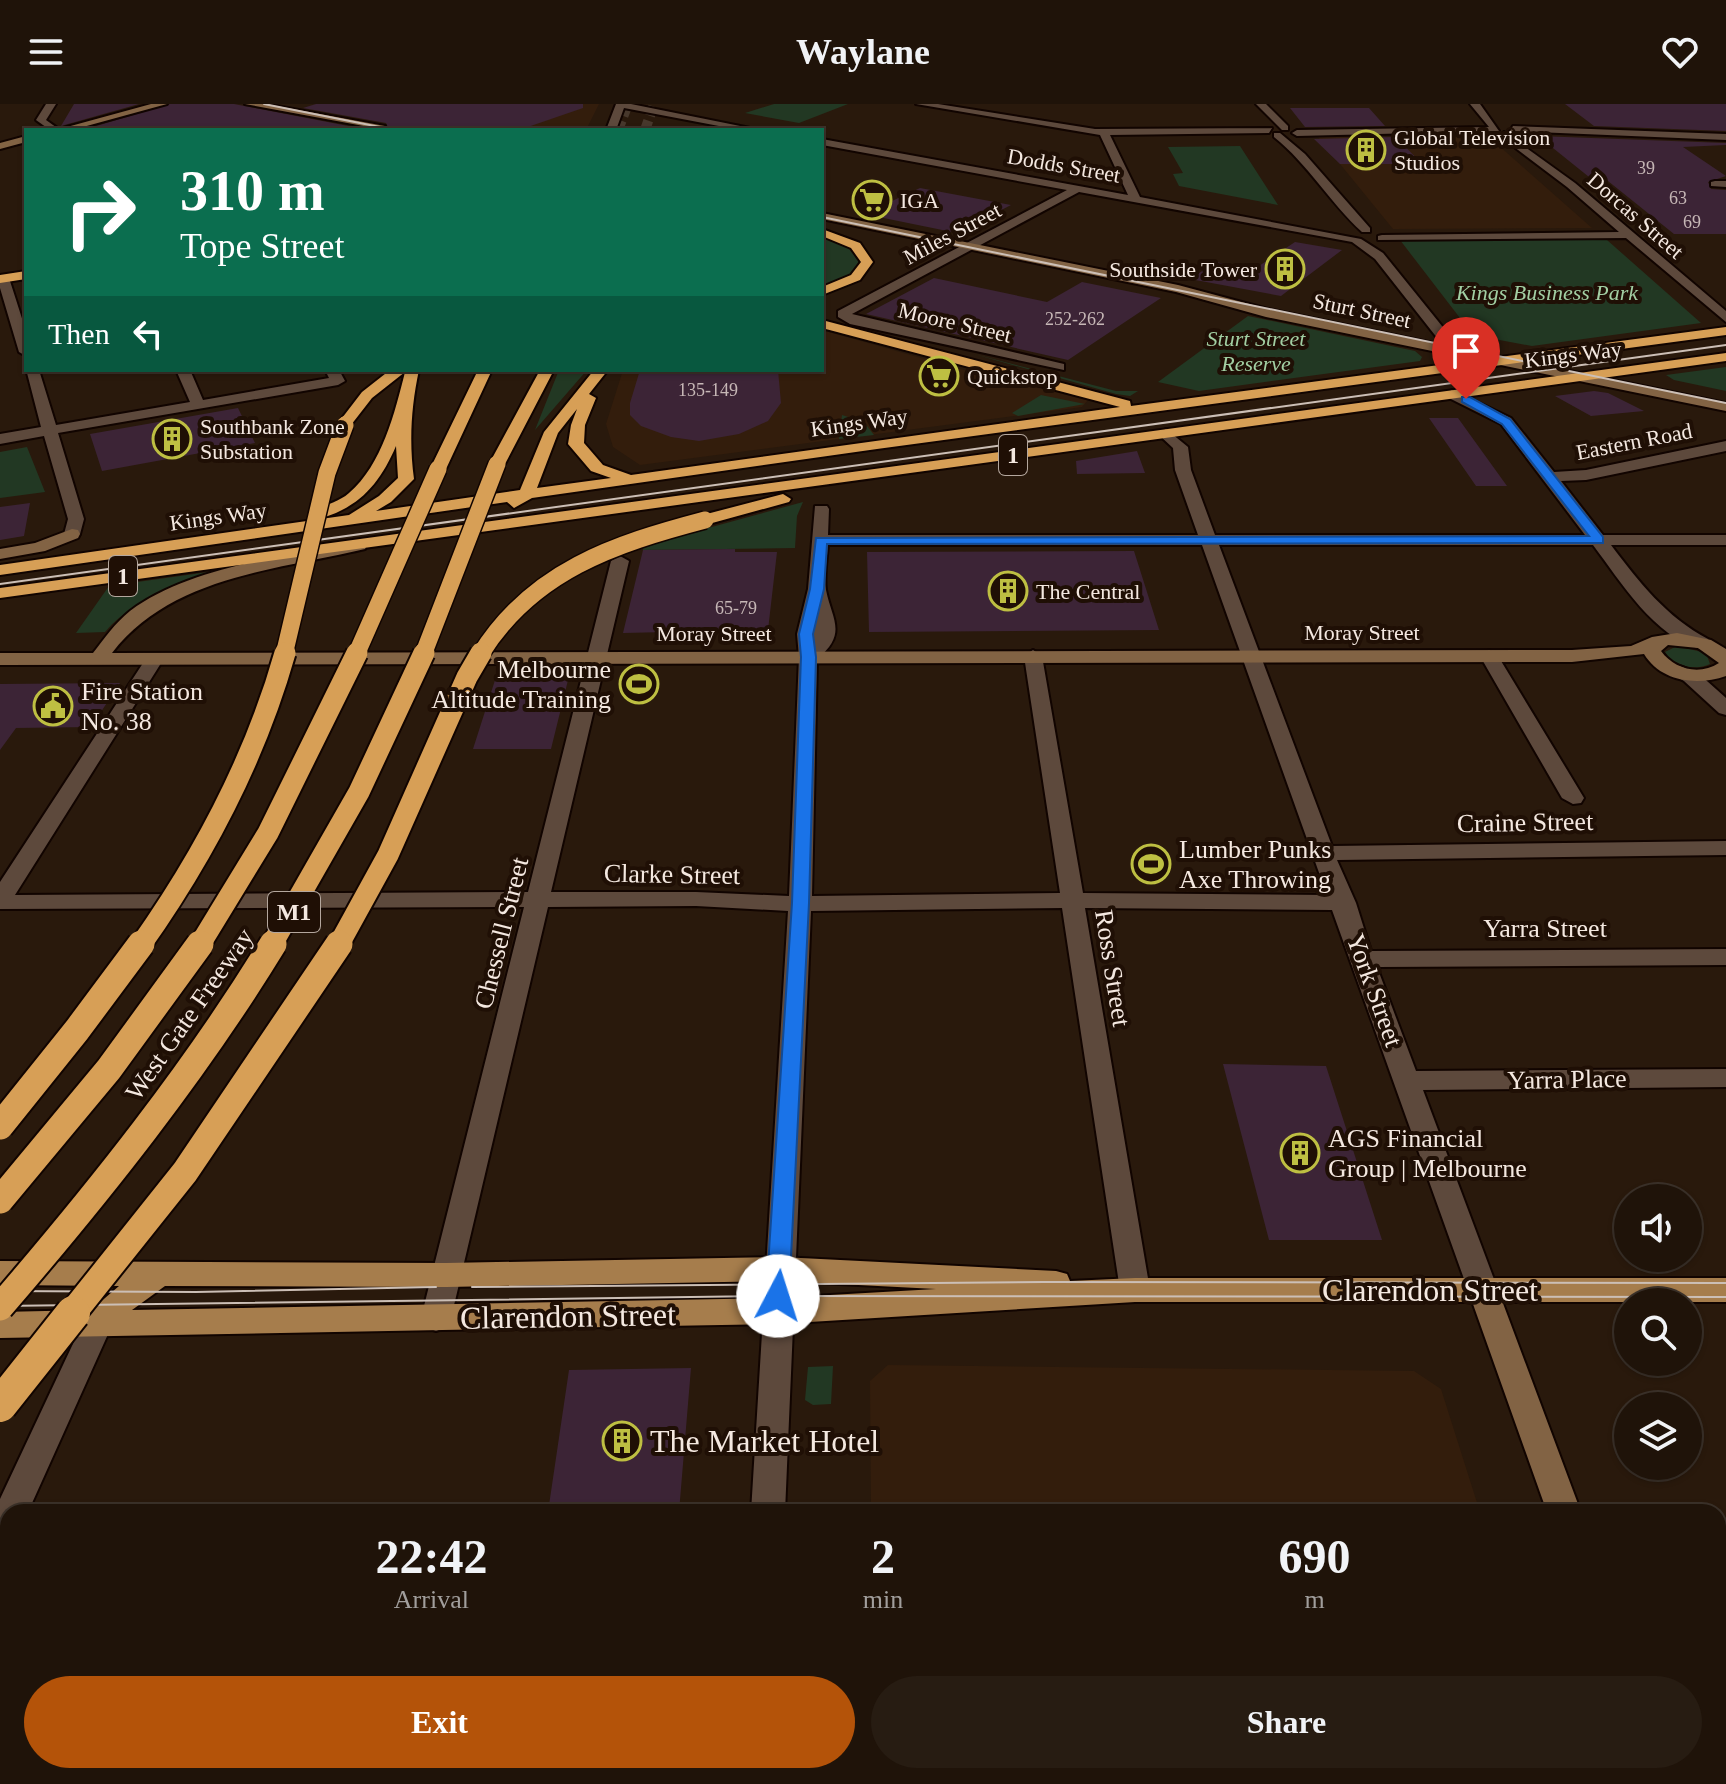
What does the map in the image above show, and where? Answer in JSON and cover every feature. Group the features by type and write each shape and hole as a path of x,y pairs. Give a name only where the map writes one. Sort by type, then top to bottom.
{"highway":[{"path":"824,233 853,243 865,252 868,261 864,271 854,280 824,290"},
{"path":"2,273 24,268"},
{"path":"2,273 24,275"},
{"path":"824,325 1140,408"},
{"name":"Kings Way","path":"0,570 1075,417 1726,331"},
{"name":"Kings Way","path":"0,593 1726,357"},
{"path":"0,1126 112,988 156,924 220,815 265,715 290,638 334,448 346,422 362,400 397,372"},
{"path":"332,523 354,517 385,499 406,479 403,452 405,402 412,372"},
{"name":"M1","path":"438,469 484,372"},
{"name":"M1","path":"497,464 528,372"},
{"path":"497,464 546,372"},
{"path":"405,467 476,530 526,495 551,432 599,372"},
{"path":"600,372 578,425 576,444 588,462 604,472 645,478"},
{"path":"438,469 462,382"},
{"path":"0,556 299,518 337,510 353,501 371,482 405,402"},
{"path":"1075,417 1134,425 1166,434"},
{"name":"West Gate Freeway","path":"0,1307 128,1151 214,1035 277,940 328,853 400,710 497,464"},
{"name":"West Gate Freeway","path":"0,1200 160,1003 234,892 296,782 438,469"},
{"path":"0,1405 185,1172 336,950 388,855 467,677 495,631 528,596 572,566 644,536 883,474"}],"main road":[{"name":"Clarendon Street","path":"0,1273 446,1275 781,1269 965,1277 1135,1290"},
{"path":"98,1323 124,1298 158,1275"},
{"name":"Clarendon Street","path":"0,1325 777,1311 1135,1290 1726,1290"}],"street":[{"path":"51,104 41,120 53,128"},
{"path":"64,128 151,104"},
{"path":"65,128 162,104"},
{"path":"250,104 392,128"},
{"path":"294,104 380,126"},
{"path":"921,104 1104,132 1549,131 1726,137"},
{"path":"1261,104 1345,213 1376,235 1379,256"},
{"name":"Dorcas Street","path":"1475,104 1726,318"},
{"path":"612,128 620,108 744,128"},
{"path":"1104,132 1135,198"},
{"path":"0,145 24,139"},
{"name":"Dodds Street","path":"824,142 1350,235"},
{"path":"1110,169 1119,160"},
{"name":"Miles Street","path":"843,314 1090,179"},
{"path":"1345,213 1350,235 1379,256 1443,336"},
{"name":"Sturt Street","path":"824,216 1178,289 1231,305 1429,347 1726,407"},
{"path":"1350,235 1629,235"},
{"path":"2,273 24,346"},
{"name":"Sturt Street","path":"1178,289 1411,327 1726,396"},
{"path":"10,301 24,300"},
{"name":"Moore Street","path":"843,314 855,321 1059,367"},
{"path":"1411,327 1426,316"},
{"path":"1429,347 1438,357 1434,368"},
{"path":"0,556 43,546 72,534 76,519 33,372"},
{"path":"184,372 198,405"},
{"path":"0,439 198,405 335,376"},
{"path":"1501,388 1506,421"},
{"path":"1452,394 1506,421 1638,592 1658,626 1658,642 1651,650 1654,657 1694,679 1726,709"},
{"name":"York Street","path":"1166,434 1180,447 1183,470 1344,903 1561,1504"},
{"name":"York Street","path":"1144,437 1183,470"},
{"name":"Eastern Road","path":"1550,477 1586,475 1726,446"},
{"path":"768,1504 800,903 808,657 823,646 828,636 826,616 817,589 821,509"},
{"path":"821,540 1726,540"},
{"path":"98,659 124,626 164,599 230,576 363,545"},
{"name":"Chessell Street","path":"436,1318 620,561"},
{"path":"1638,592 1675,629 1703,644 1725,667 1720,683 1726,699"},
{"name":"Moray Street","path":"0,659 1572,656 1633,651 1675,639 1703,644"},
{"path":"1703,644 1726,648"},
{"name":"Ross Street","path":"1033,656 1135,1290"},
{"path":"1489,656 1573,798"},
{"name":"Moray Street","path":"1572,656 1642,663 1705,675 1725,667"},
{"path":"0,901 154,660"},
{"name":"Craine Street","path":"1325,853 1726,848"},
{"name":"Clarke Street","path":"0,901 696,899 800,903 1072,900 1344,903"},
{"name":"Yarra Street","path":"1364,959 1726,957"},
{"name":"Yarra Place","path":"1408,1081 1726,1078"},
{"path":"15,1504 98,1323"}],"shaded area":[{"path":"318,104 599,104 587,128 438,128"},
{"path":"1318,137 1489,137 1592,228 1393,229"},
{"path":"824,331 960,369 1088,400 1082,407 640,465 613,447 606,424 622,372 824,372"},
{"path":"888,1365 1414,1371 1441,1389 1477,1504 871,1504 870,1381"}],"green space":[{"path":"774,104 848,104 799,123 745,113"},
{"path":"1240,146 1278,205 1179,186 1173,174 1183,173 1168,147"},
{"path":"824,238 850,248 859,259 854,271 824,288"},
{"name":"Kings Business Park","path":"1400,240 1607,240 1701,323 1532,346 1473,335"},
{"name":"Sturt Street Reserve","path":"1248,316 1415,351 1422,357 1420,361 1199,391 1158,382"},
{"path":"974,354 1116,391 1138,391 1130,396 1116,394"},
{"path":"1726,367 1726,391 1674,380 1666,375"},
{"path":"558,372 585,372 535,430"},
{"path":"1041,395 1085,404 1018,416 1012,413"},
{"path":"842,415 864,422 874,435 839,439"},
{"path":"27,447 45,492 0,498 0,452"},
{"path":"803,502 797,516 795,548 643,550 642,546"},
{"path":"244,567 151,598 119,618 105,632 76,633 109,586"},
{"path":"1677,646 1706,653 1710,664 1698,667 1679,664 1665,652"},
{"path":"833,1366 831,1404 813,1405 805,1400 808,1367"}],"building":[{"path":"74,104 139,104 61,126"},
{"path":"170,104 234,104 359,128 90,128"},
{"path":"316,104 583,104 583,108 525,128 387,128 386,123 303,108"},
{"path":"1565,104 1726,104 1726,131 1594,126"},
{"path":"1290,108 1369,108 1385,126 1305,127"},
{"path":"1538,136 1726,143 1683,147 1726,176 1708,182 1711,189 1726,190 1726,234 1674,234 1608,181 1594,181"},
{"name":"Global Television Studios","path":"1396,137 1422,164 1340,164 1314,139"},
{"path":"920,188 1011,205 957,233 864,214"},
{"name":"Southside Tower","path":"1295,242 1342,250 1281,296 1190,279 1216,262 1253,270"},
{"path":"934,278 1047,302 1082,282 1161,298 1068,360 866,314"},
{"path":"639,372 778,372 781,403 768,421 739,434 699,441 671,437 641,426 630,415 630,403"},
{"path":"1594,391 1608,393 1644,411 1591,416 1555,396"},
{"name":"Southbank Zone Substation","path":"238,408 255,443 102,471 90,434"},
{"path":"1429,418 1458,418 1507,486 1476,486"},
{"path":"1137,451 1145,473 1077,474 1076,461"},
{"path":"30,503 24,536 0,540 0,507"},
{"path":"735,549 735,552 777,552 768,630 668,629 667,632 623,633 643,550"},
{"name":"The Central","path":"1134,551 1159,630 869,632 867,552"},
{"path":"569,676 551,749 473,749 496,677"},
{"name":"Fire Station No. 38","path":"120,683 91,727 16,728 0,750 0,684"},
{"name":"AGS Financial Group | Melbourne","path":"1223,1064 1326,1066 1382,1240 1269,1240"},
{"name":"The Market Hotel","path":"691,1368 680,1504 549,1504 569,1370"}],"tunnel":[{"path":"619,128 628,104"},
{"path":"646,128 654,104"}],"tram line":[{"path":"264,104 385,128"},
{"path":"824,217 1542,365"},
{"path":"0,584 1726,345"},
{"path":"1569,371 1726,403"},
{"path":"472,1287 1044,1282 1726,1283"},
{"path":"0,1291 196,1292 436,1287"},
{"path":"0,1306 772,1296 1726,1297"}],"place":[{"name":"Global Television Studios","path":"1366,150"},
{"name":"IGA","path":"872,200"},
{"name":"Southside Tower","path":"1285,269"},
{"name":"Quickstop","path":"939,376"},
{"name":"Southbank Zone Substation","path":"172,439"},
{"name":"The Central","path":"1008,591"},
{"name":"Melbourne Altitude Training","path":"639,684"},
{"name":"Fire Station No. 38","path":"53,706"},
{"name":"Lumber Punks Axe Throwing","path":"1151,864"},
{"name":"AGS Financial Group | Melbourne","path":"1300,1153"},
{"name":"The Market Hotel","path":"622,1441"}],"route":[{"path":"778,1296 800,903 808,657 806,634 817,589 821,540 1598,540 1506,421 1466,399"}]}
